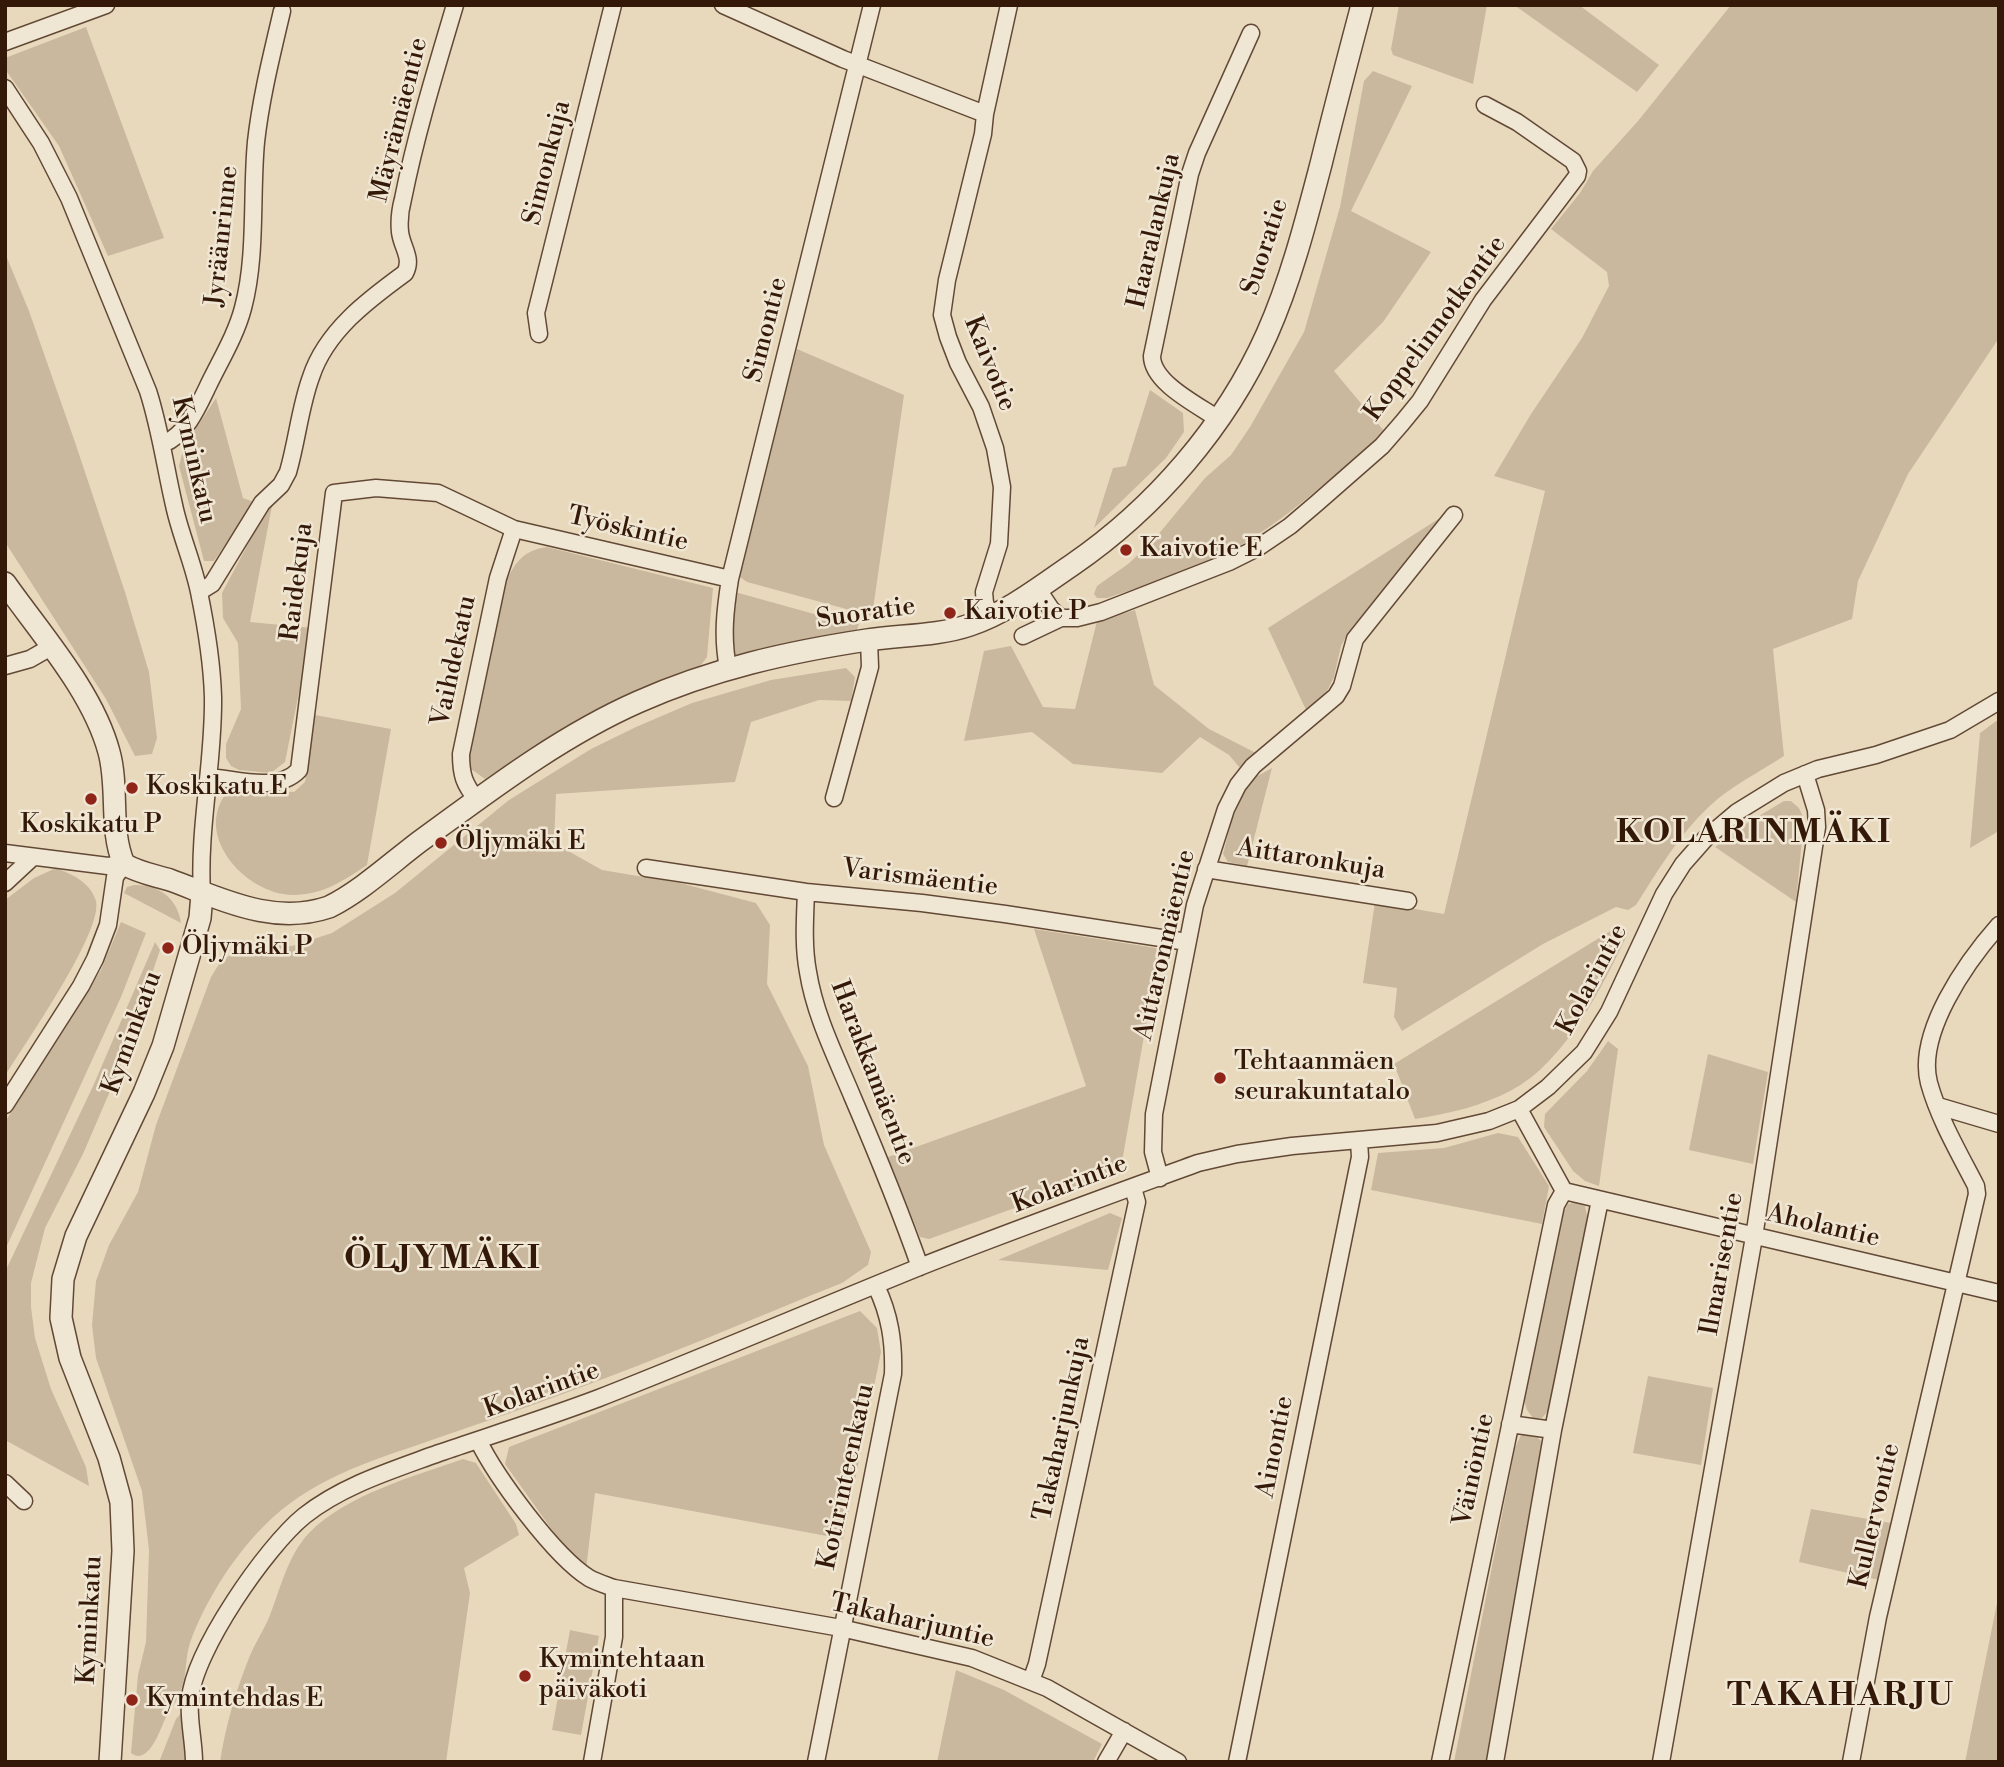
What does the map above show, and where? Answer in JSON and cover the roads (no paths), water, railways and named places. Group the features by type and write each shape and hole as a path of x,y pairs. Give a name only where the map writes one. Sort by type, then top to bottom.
{"street":[{"path":"5,42 106,5"},
{"name":"Mäyrämäentie","path":"199,592 212,584 262,503 281,485 288,472 311,376 330,341 368,301 405,273 410,260 401,236 402,201 431,85 455,5"},
{"name":"Simonkuja","path":"539,334 536,313 613,5"},
{"path":"723,5 859,65 985,114"},
{"name":"Simontie","path":"728,668 723,626 730,579 872,5"},
{"name":"Kaivotie","path":"991,617 984,592 999,544 1002,487 995,448 981,407 953,350 943,315 947,280 983,134 1009,5"},
{"name":"Suoratie","path":"124,864 136,871 167,879 238,906 278,914 306,914 329,907 477,800 567,740 637,702 728,668 791,653 952,630 991,617 1091,552 1133,516 1178,470 1218,419 1266,335 1290,274 1362,5"},
{"name":"Jyräänrinne","path":"163,444 178,434 199,405 244,305 262,93 282,10"},
{"name":"Haaralankuja","path":"1218,419 1162,380 1153,369 1152,356 1190,174 1251,33"},
{"name":"Kyminkatu","path":"5,88 41,143 69,198 148,391 163,444 178,523 199,592 211,675 209,777 200,864 200,918 163,1046 144,1093 76,1236 62,1295 61,1318 70,1358 109,1458 121,1502 123,1551 110,1762"},
{"name":"Koppelinnotkontie","path":"1061,618 1077,618 1101,612 1229,562 1259,547 1317,503 1382,446 1402,424 1420,401 1483,300 1577,176 1578,171 1573,161 1517,122 1485,106"},
{"name":"Raidekuja","path":"209,777 279,782 292,777 299,770 334,493 376,488 438,493 514,528"},
{"name":"Aittaronmäentie","path":"1160,1178 1153,1152 1154,1114 1195,905 1226,809 1238,785 1265,756 1336,696 1342,686 1355,639 1454,514"},
{"name":"Työskintie","path":"514,528 730,579"},
{"name":"Vaihdekatu","path":"477,800 464,784 461,754 498,578 514,528"},
{"path":"5,583 95,713 110,756 120,853 124,864"},
{"path":"1023,636 1061,618 1051,609 1037,587"},
{"path":"834,798 870,667 869,640"},
{"path":"5,666 30,659 51,647"},
{"name":"Kolarintie","path":"194,1762 190,1700 194,1676 204,1654 226,1616 284,1535 318,1506 351,1487 597,1398 920,1268 1198,1163 1292,1146 1437,1133 1489,1121 1519,1109 1548,1087 1584,1052 1609,1012 1664,894 1683,864 1705,839 1761,795 1805,774 1950,730 1999,701"},
{"name":"Ilmarisentie","path":"1661,1762 1754,1237 1817,827 1814,800 1805,774"},
{"path":"5,853 108,866 124,864"},
{"path":"5,883 33,856"},
{"path":"5,1105 81,986 95,959 108,925 116,877 124,864"},
{"name":"Varismäentie","path":"646,868 806,892 922,903 1187,942"},
{"name":"Aittaronkuja","path":"1206,869 1408,901"},
{"name":"Harakkamäentie","path":"806,892 806,948 811,989 920,1268"},
{"name":"Kullervontie","path":"1851,1762 1878,1617 1977,1194 1976,1186 1929,1081 1930,1044 1964,968 1999,925"},
{"path":"1938,1106 1999,1124"},
{"path":"1519,1109 1564,1191"},
{"name":"Ainontie","path":"1237,1762 1360,1157 1359,1142"},
{"name":"Takaharjunkuja","path":"1031,1681 1037,1664 1138,1202 1133,1188"},
{"name":"Aholantie","path":"1564,1191 1999,1293"},
{"name":"Väinöntie","path":"1440,1762 1556,1205 1564,1191"},
{"path":"1495,1762 1553,1430 1600,1200"},
{"name":"Kotirinteenkatu","path":"816,1762 893,1374 891,1329 876,1286"},
{"path":"1510,1424 1553,1430"},
{"name":"Takaharjuntie","path":"478,1440 489,1462 544,1535 590,1579 614,1588 841,1628 972,1658 1031,1681 1178,1762"},
{"path":"5,1483 24,1501"},
{"path":"592,1762 614,1637 614,1588"},
{"path":"1106,1762 1124,1731"}],"place":[{"name":"Kaivotie E","path":"1126,550"},
{"name":"Kaivotie P","path":"950,613"},
{"name":"Koskikatu E","path":"132,788"},
{"name":"Koskikatu P","path":"91,799"},
{"name":"Öljymäki E","path":"441,843"},
{"name":"Öljymäki P","path":"168,948"},
{"name":"Tehtaanmäen seurakuntatalo","path":"1220,1078"},
{"name":"Kymintehtaan päiväkoti","path":"525,1676"},
{"name":"Kymintehdas E","path":"132,1700"}],"district":[{"name":"KOLARINMÄKI","path":"1754,834"},
{"name":"ÖLJYMÄKI","path":"443,1260"},
{"name":"TAKAHARJU","path":"1841,1697"}]}
